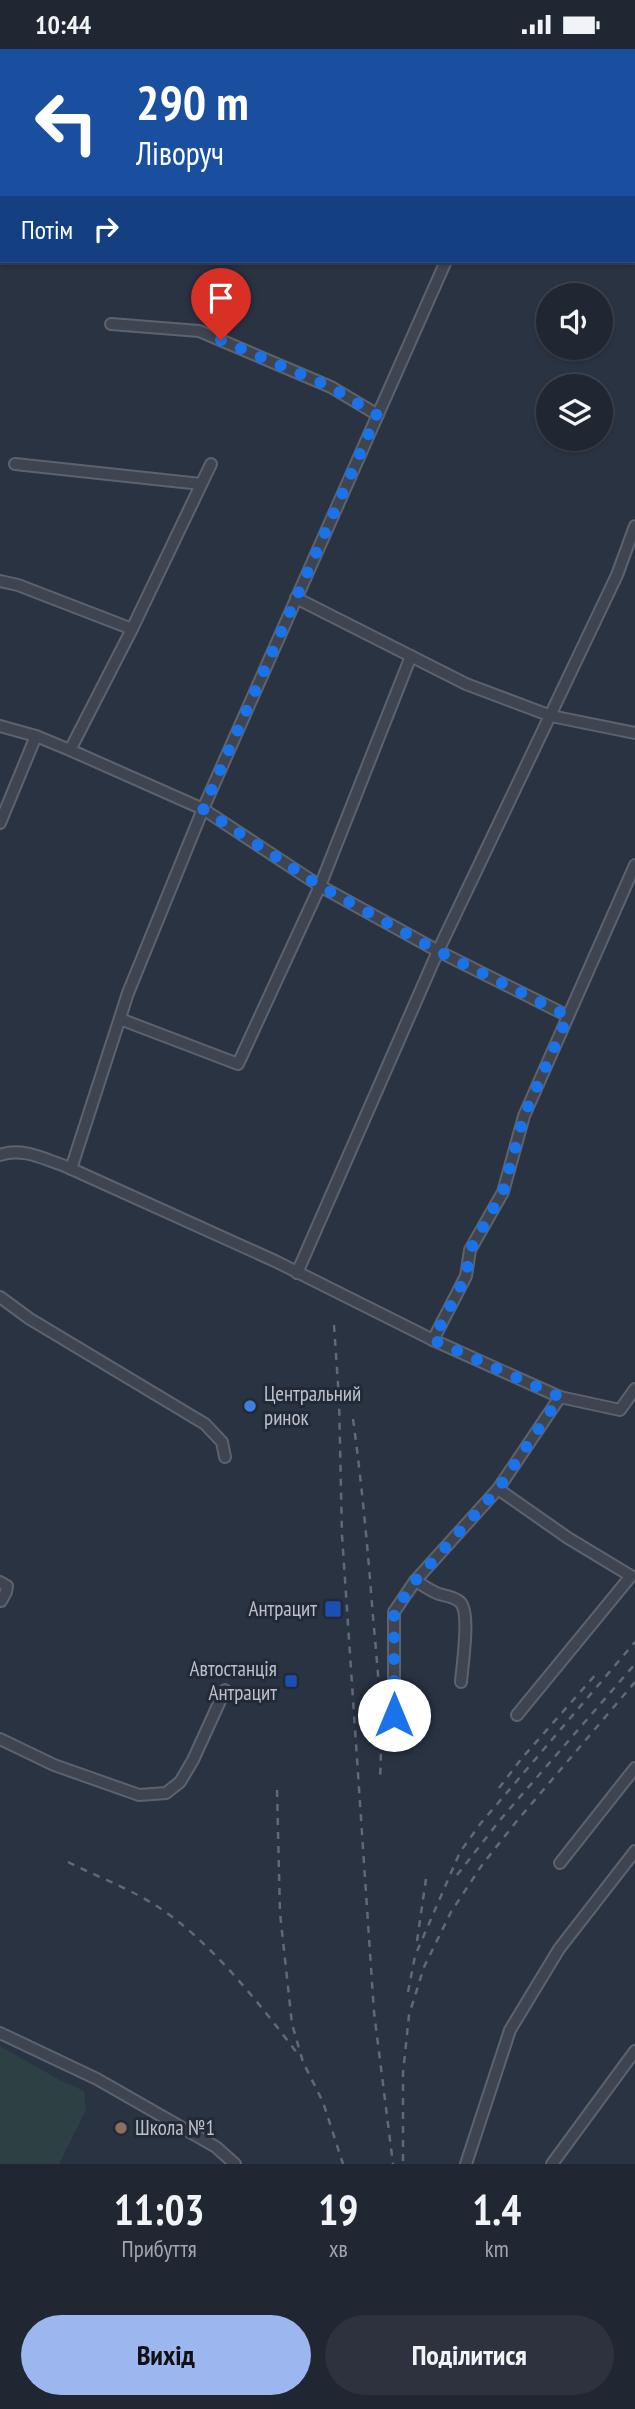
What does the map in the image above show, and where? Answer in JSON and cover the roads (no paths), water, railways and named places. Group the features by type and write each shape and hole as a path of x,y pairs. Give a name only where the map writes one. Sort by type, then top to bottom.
{"street":[{"path":"71,1169 128,993 203,809 445,263"},
{"path":"111,324 199,331 331,387 377,415"},
{"path":"15,464 201,485"},
{"path":"70,750 132,629 211,464"},
{"path":"297,1272 438,951 617,575 635,526"},
{"path":"0,581 132,629"},
{"path":"296,598 466,684 551,716 635,733"},
{"path":"120,1019 238,1064 320,886 411,656"},
{"path":"0,726 36,736 203,809 320,886 438,951 568,1016"},
{"path":"0,824 36,736"},
{"path":"433,1340 466,1276 470,1250 503,1192 524,1116 635,865"},
{"path":"1,1153 29,1153 71,1169 297,1272 433,1340 560,1397 620,1410 635,1389"},
{"path":"0,1297 30,1319 205,1424 222,1441 225,1457"},
{"path":"394,1715 394,1612 415,1581 498,1489 560,1397"},
{"path":"498,1489 568,1538 631,1576 517,1715"},
{"path":"415,1581 463,1605 465,1616 461,1682"},
{"path":"0,1582 7,1586 1,1601"},
{"path":"0,1739 54,1765 139,1795 166,1794 180,1782 193,1760 225,1690"},
{"path":"560,1864 635,1768"},
{"path":"466,2164 510,2030 559,1949 635,1851"},
{"path":"0,2033 97,2079 216,2147 235,2164"},
{"path":"552,2164 635,2051"}],"railway":[{"path":"334,1325 339,1399 342,1535 374,2012 393,2164"},
{"path":"353,1419 378,1678 380,1779"},
{"path":"408,1992 415,1956 460,1852 481,1823 635,1642"},
{"path":"457,1875 500,1820 635,1664"},
{"path":"499,1788 597,1673"},
{"path":"403,2161 403,2073 409,2015 424,1967 451,1912 482,1865 635,1682"},
{"path":"277,1790 280,1913 292,2024 303,2062 323,2102 343,2164"},
{"path":"68,1862 155,1905 195,1935 232,1973 297,2053"},
{"path":"417,1941 426,1879"}],"place":[{"name":"Центральний ринок","path":"250,1406"},
{"name":"Антрацит","path":"333,1609"},
{"name":"Автостанція Антрацит","path":"291,1681"},
{"name":"Школа №1","path":"121,2128"}]}
